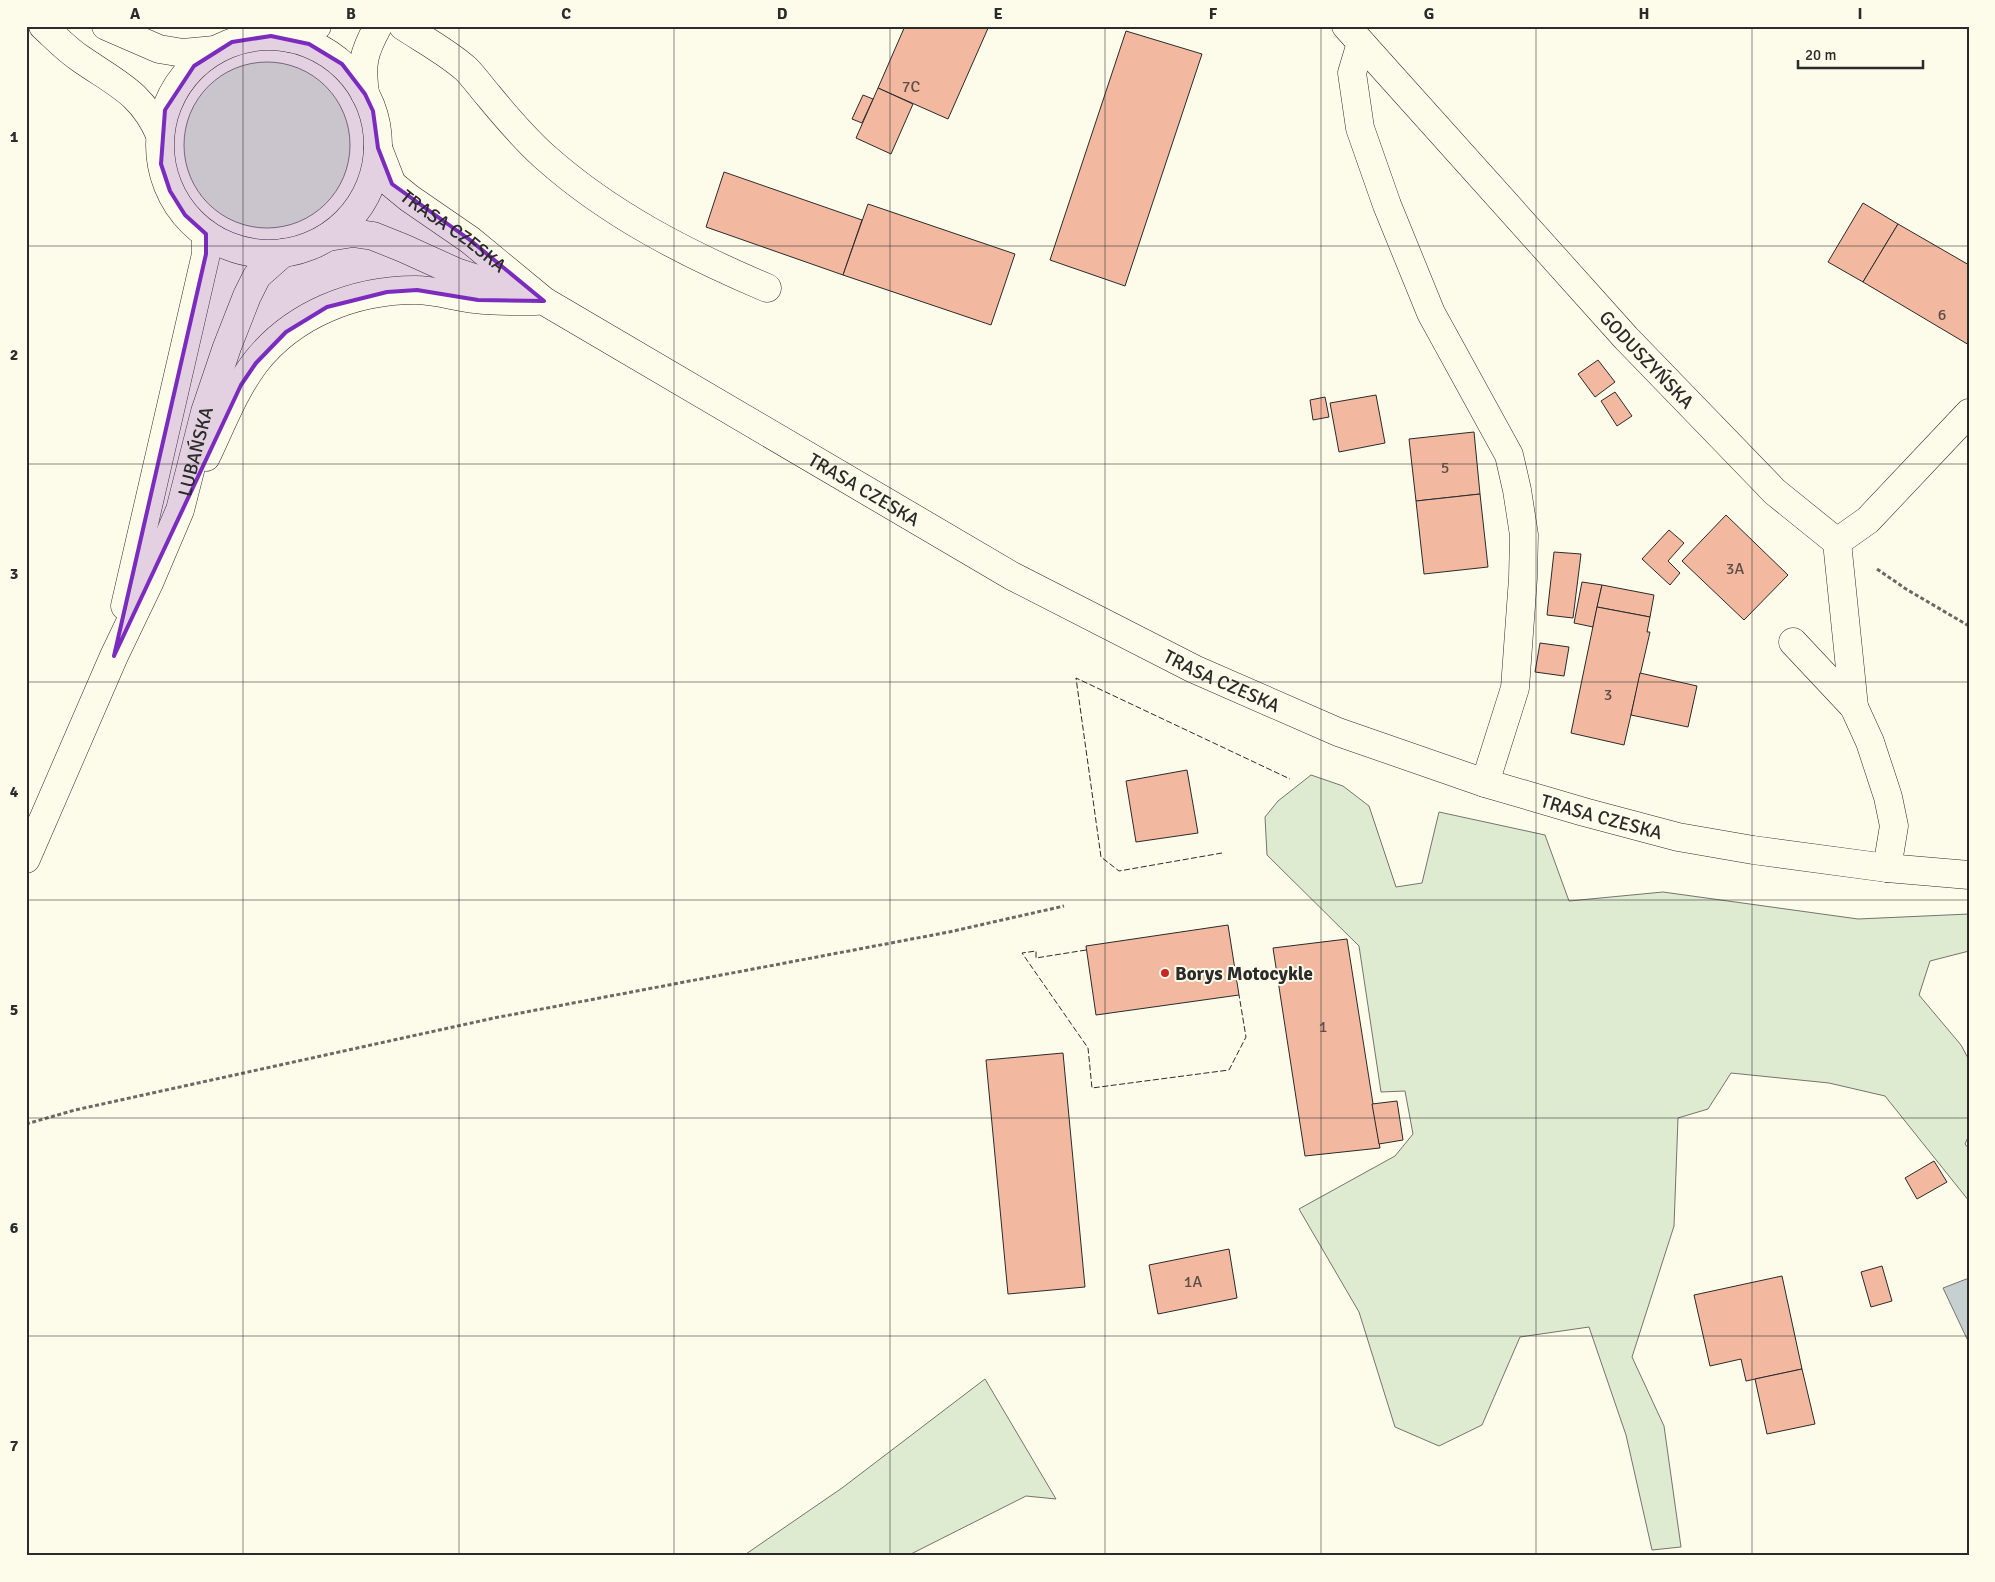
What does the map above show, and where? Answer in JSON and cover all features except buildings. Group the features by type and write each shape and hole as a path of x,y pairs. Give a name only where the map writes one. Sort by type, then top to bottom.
{"main road":[{"path":"43,26 80,58 131,92 152,116 160,135"},
{"path":"106,26 159,49 183,52 215,50"},
{"path":"290,38 308,32 317,26"},
{"path":"365,94 362,70 365,52 378,26"},
{"path":"403,26 466,70 518,131 545,157 577,183 668,243 708,263 767,288"},
{"path":"1353,35 1352,73 1360,128 1387,205 1431,313 1509,455 1517,490 1524,535 1523,587 1515,688 1485,782"},
{"name":"GODUSZYŃSKA","path":"1353,35 1626,338 1775,492 1837,542"},
{"path":"271,36 290,38 308,44 334,58 355,78 365,94 372,111 378,148 371,183 364,199 342,227 328,237 299,250 283,253 256,254 238,250 206,234 185,215 170,191 161,164 160,135 165,110 177,86 194,66 215,50 232,42 251,37 271,36"},
{"name":"TRASA CZESKA","path":"378,148 392,184 470,240 544,302 982,559 1102,623 1194,669 1338,732 1557,805 1678,836 1762,851 1887,868 1969,875"},
{"name":"TRASA CZESKA","path":"328,237 353,233 373,236 456,272 544,302"},
{"name":"LUBAŃSKA","path":"114,656 203,271 206,254 206,234"},
{"name":"LUBAŃSKA","path":"26,859 180,510 205,412 227,347 257,276 283,253"},
{"path":"180,510 242,385 256,363 274,344 300,322 327,307 357,297 387,292 417,290 478,300 544,302"},
{"path":"1854,708 1837,542 1868,520 1969,413"},
{"path":"1792,642 1854,708 1870,742 1888,797 1894,826 1887,868"}],"path":[{"path":"1837,542 1906,589 1969,626"},
{"path":"26,1124 75,1110 494,1018 949,932 1064,906"}],"highlighted area":[{"path":"271,36 309,44 342,64 365,94 373,111 378,148 392,184 470,240 544,301 478,300 417,290 387,292 327,307 286,332 256,363 241,385 114,656 206,254 206,234 185,215 170,191 161,164 165,110 194,66 232,42"}],"green space":[{"path":"259,62 275,62 299,68 326,86 344,113 350,145 344,177 326,204 299,222 275,228 259,228 235,222 214,209 203,198 190,177 184,153 184,137 190,113 203,92 214,81 235,68"},
{"path":"1311,775 1343,786 1369,806 1396,887 1422,883 1439,812 1545,835 1569,901 1663,892 1858,919 1969,914 1969,951 1930,961 1919,995 1961,1045 1969,1060 1969,1135 1965,1144 1969,1149 1969,1201 1885,1096 1829,1083 1731,1073 1708,1109 1678,1118 1674,1226 1632,1357 1664,1426 1681,1547 1652,1550 1626,1435 1589,1327 1520,1337 1482,1425 1439,1446 1395,1427 1359,1312 1299,1209 1395,1156 1413,1134 1405,1091 1381,1092 1359,946 1267,855 1265,817 1278,801"},
{"path":"985,1379 1056,1499 1026,1496 907,1556 743,1556 842,1488"}],"shaded area":[{"path":"1969,1278 1969,1343 1943,1288"}],"fence":[{"path":"1222,853 1119,871 1101,857 1076,678 1290,779"},
{"path":"1086,950 1036,958 1036,951 1022,953 1088,1048 1092,1088 1229,1070 1246,1037 1239,995"}],"place":[{"name":"Borys Motocykle","path":"1165,973"}]}
